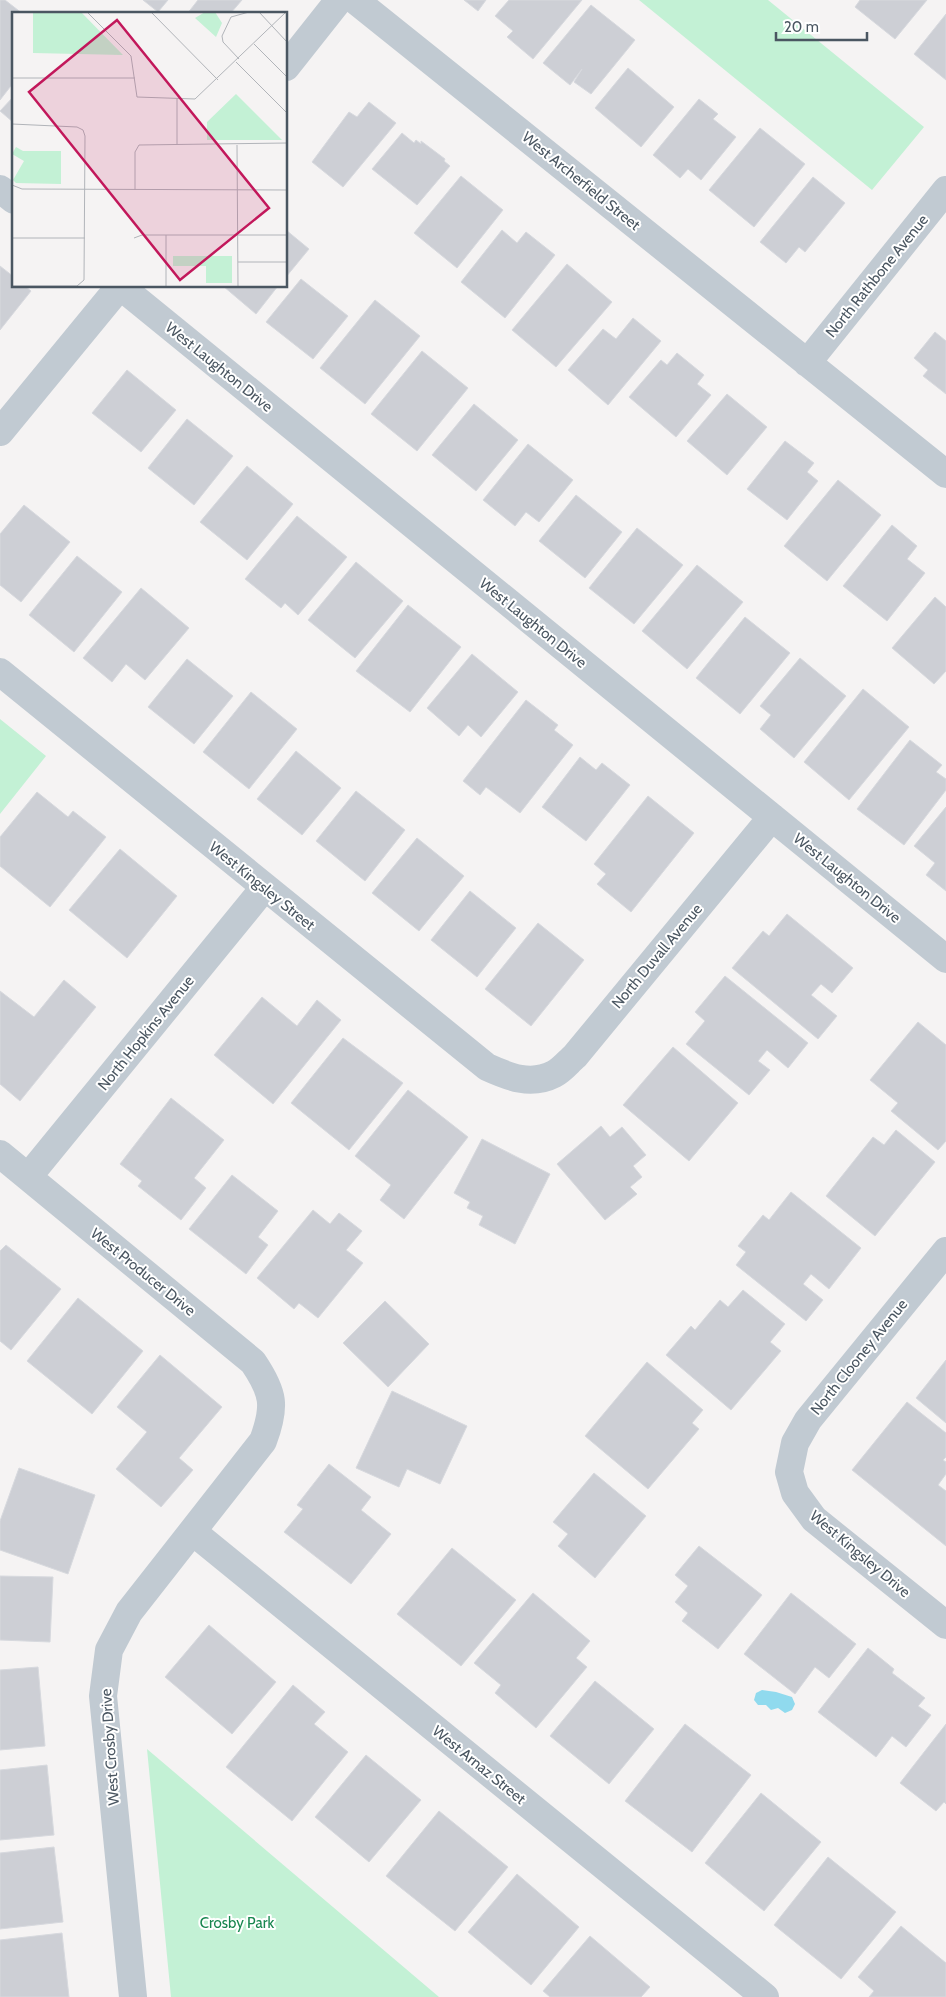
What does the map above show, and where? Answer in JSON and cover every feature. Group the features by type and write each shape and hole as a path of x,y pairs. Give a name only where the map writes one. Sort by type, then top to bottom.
{"street":[{"path":"288,64 339,0"},
{"name":"West Archerfield Street","path":"355,0 946,474"},
{"path":"0,188 12,198"},
{"name":"North Rathbone Avenue","path":"807,363 946,190"},
{"path":"0,432 118,288"},
{"name":"West Laughton Drive","path":"122,288 946,960"},
{"name":"West Kingsley Street","path":"0,672 487,1068 510,1078 533,1082"},
{"name":"North Duvall Avenue","path":"533,1082 556,1074 575,1056 772,817"},
{"name":"North Hopkins Avenue","path":"28,1177 264,888"},
{"name":"West Producer Drive","path":"0,1154 253,1362 265,1380 272,1399"},
{"name":"North Clooney Avenue","path":"789,1472 794,1443 808,1420 946,1251"},
{"name":"West Crosby Drive","path":"133,1997 103,1696 110,1650 129,1612 263,1442 271,1420 272,1399"},
{"name":"West Kingsley Drive","path":"789,1472 796,1493 814,1519 946,1625"},
{"name":"West Arnaz Street","path":"193,1532 765,1997"}],"green space":[{"path":"639,0 768,0 924,127 872,190"},
{"path":"0,719 46,756 0,814"},
{"name":"Crosby Park","path":"147,1749 439,1997 171,1997"}],"water":[{"path":"762,1690 792,1697 795,1704 792,1710 785,1713 778,1708 771,1710 766,1705 758,1705 754,1700 756,1693"}],"building":[{"path":"0,0 5,0 20,12 12,12 12,85 0,100"},
{"path":"143,0 168,0 158,12"},
{"path":"198,0 242,0 232,12 189,12"},
{"path":"464,0 486,0 478,11"},
{"path":"509,0 582,0 533,59 507,37 513,31 495,16"},
{"path":"860,0 927,0 895,39 855,7"},
{"path":"591,5 635,40 591,94 574,82 582,69 570,85 543,63"},
{"path":"946,14 946,80 914,54"},
{"path":"628,68 674,107 641,147 595,108"},
{"path":"12,98 12,121 0,111"},
{"path":"699,99 718,114 713,119 736,137 701,180 688,169 680,178 653,155"},
{"path":"369,102 396,123 343,187 312,162 349,112 357,117"},
{"path":"760,128 805,164 754,227 709,190"},
{"path":"402,133 414,143 416,140 421,144 421,141 445,159 444,161 450,166 417,205 372,169"},
{"path":"461,176 503,210 457,268 414,233"},
{"path":"813,177 845,203 805,252 799,247 786,263 760,242"},
{"path":"502,230 517,243 526,232 555,255 505,318 461,282"},
{"path":"288,232 309,249 288,275"},
{"path":"567,264 612,302 556,367 512,330"},
{"path":"0,266 12,275 12,288 27,288 31,291 0,330"},
{"path":"301,279 348,316 313,359 266,322"},
{"path":"225,288 276,288 256,314"},
{"path":"375,300 420,336 365,404 320,368"},
{"path":"633,318 661,341 608,405 568,370 603,329 616,339"},
{"path":"935,332 946,341 946,394 923,376 928,370 914,358"},
{"path":"422,351 468,388 417,451 371,414"},
{"path":"677,353 704,375 697,384 711,395 676,437 629,397 661,360 667,365"},
{"path":"127,370 176,410 141,452 92,413"},
{"path":"727,394 767,427 727,475 687,441"},
{"path":"474,404 518,440 476,491 432,455"},
{"path":"187,419 233,456 194,505 148,468"},
{"path":"785,441 814,463 807,472 818,481 787,520 747,489"},
{"path":"528,444 573,480 539,522 526,512 515,526 483,500"},
{"path":"247,466 293,504 247,560 200,522"},
{"path":"838,480 881,515 827,581 784,546"},
{"path":"576,495 622,532 585,578 539,541"},
{"path":"24,505 70,542 21,602 0,585 0,534"},
{"path":"297,516 347,557 298,615 285,603 281,608 245,579"},
{"path":"892,525 917,546 907,559 925,573 887,621 843,586"},
{"path":"637,528 683,565 634,624 589,588"},
{"path":"77,556 122,592 74,652 29,615"},
{"path":"356,562 403,601 355,658 308,620"},
{"path":"697,565 743,602 687,669 642,631"},
{"path":"141,588 189,628 145,680 126,664 112,682 83,658"},
{"path":"935,597 946,607 946,671 934,684 892,648"},
{"path":"408,605 461,647 410,712 356,671"},
{"path":"745,617 790,653 740,714 696,678"},
{"path":"472,654 518,692 481,737 468,725 459,736 427,708"},
{"path":"800,658 846,696 794,758 760,729 771,715 760,706"},
{"path":"187,659 233,696 194,744 148,707"},
{"path":"863,689 909,727 849,800 804,762"},
{"path":"251,692 297,729 249,789 203,752"},
{"path":"526,700 558,725 554,730 573,745 520,813 486,787 480,795 463,781"},
{"path":"910,740 942,765 936,772 946,779 946,790 904,845 857,809"},
{"path":"296,751 341,788 302,835 257,799"},
{"path":"580,757 596,770 602,763 630,785 586,841 542,807"},
{"path":"356,791 405,830 365,881 316,841"},
{"path":"37,792 68,817 73,811 106,837 50,907 0,866 0,837"},
{"path":"648,796 694,833 631,912 597,884 606,874 594,864"},
{"path":"946,807 946,891 926,875 935,863 914,846"},
{"path":"417,838 464,876 419,931 372,893"},
{"path":"120,849 177,896 127,958 69,910"},
{"path":"470,891 516,928 477,977 431,940"},
{"path":"787,914 853,968 832,993 821,984 811,995 837,1016 818,1039 732,968 763,931 769,936"},
{"path":"538,923 584,960 531,1026 485,989"},
{"path":"725,976 808,1043 788,1068 767,1050 758,1061 770,1070 749,1095 686,1044 705,1021 695,1012"},
{"path":"64,980 96,1007 20,1101 0,1084 0,991 34,1017"},
{"path":"262,997 297,1026 317,1000 341,1020 273,1104 214,1055"},
{"path":"918,1022 946,1045 946,1141 938,1150 891,1111 898,1103 870,1080"},
{"path":"343,1038 403,1083 349,1150 291,1103"},
{"path":"673,1047 738,1103 689,1161 623,1105"},
{"path":"408,1090 468,1137 404,1219 380,1200 391,1185 355,1156"},
{"path":"171,1098 224,1140 194,1178 206,1188 181,1220 138,1186 142,1181 120,1164"},
{"path":"601,1126 610,1137 622,1127 646,1155 633,1166 642,1177 630,1187 637,1194 605,1220 557,1164"},
{"path":"896,1130 935,1162 875,1236 826,1196 873,1137 884,1145"},
{"path":"482,1139 550,1174 515,1244 479,1225 483,1216 467,1208 470,1202 454,1193"},
{"path":"232,1175 278,1211 258,1237 268,1245 246,1274 189,1229"},
{"path":"791,1192 861,1248 829,1289 811,1274 803,1284 823,1300 806,1321 736,1265 746,1252 738,1246 763,1215 769,1220"},
{"path":"313,1210 330,1224 339,1213 362,1231 346,1250 363,1263 318,1318 299,1303 294,1309 257,1278"},
{"path":"6,1245 61,1289 11,1350 0,1341 0,1251"},
{"path":"743,1290 785,1324 770,1342 781,1351 731,1410 666,1355 691,1326 695,1330 720,1300 728,1307"},
{"path":"78,1298 143,1351 92,1414 27,1361"},
{"path":"385,1301 429,1344 388,1387 343,1343"},
{"path":"160,1355 222,1407 179,1458 193,1470 161,1507 116,1469 147,1432 117,1407"},
{"path":"946,1360 946,1423 916,1398"},
{"path":"647,1362 703,1410 692,1423 699,1429 648,1489 585,1436"},
{"path":"392,1391 467,1426 440,1484 407,1469 399,1487 356,1468"},
{"path":"907,1402 946,1433 946,1457 943,1460 946,1462 946,1474 938,1485 946,1491 946,1546 852,1470"},
{"path":"329,1464 371,1497 361,1510 391,1534 351,1584 284,1532 303,1509 297,1505"},
{"path":"19,1468 95,1495 68,1574 0,1550 0,1521"},
{"path":"594,1473 646,1516 595,1578 558,1546 568,1534 553,1522"},
{"path":"699,1546 762,1595 718,1649 682,1621 688,1613 675,1602 688,1586 675,1575"},
{"path":"452,1548 516,1600 461,1666 397,1614"},
{"path":"0,1576 53,1577 50,1642 0,1640"},
{"path":"533,1593 590,1641 576,1658 587,1667 536,1728 495,1693 501,1685 474,1663"},
{"path":"791,1593 856,1644 829,1678 815,1667 795,1694 744,1654"},
{"path":"209,1625 276,1682 232,1734 165,1677"},
{"path":"868,1648 894,1669 892,1673 925,1698 918,1706 931,1715 906,1747 892,1736 876,1757 818,1712"},
{"path":"38,1667 45,1746 0,1750 0,1670"},
{"path":"595,1681 654,1729 609,1784 550,1736"},
{"path":"293,1685 325,1712 314,1724 348,1752 292,1821 226,1767"},
{"path":"685,1724 751,1775 692,1852 625,1801"},
{"path":"946,1724 946,1804 944,1802 936,1811 900,1783"},
{"path":"366,1755 421,1800 369,1862 315,1817"},
{"path":"47,1765 54,1835 0,1840 0,1770"},
{"path":"761,1793 821,1842 764,1911 705,1863"},
{"path":"439,1811 508,1867 455,1931 386,1876"},
{"path":"54,1847 63,1922 0,1929 0,1853"},
{"path":"828,1857 896,1912 841,1979 774,1925"},
{"path":"517,1874 579,1927 531,1985 468,1932"},
{"path":"901,1926 946,1963 946,1997 869,1997 874,1991 858,1977"},
{"path":"62,1933 69,1997 0,1997 0,1940"},
{"path":"590,1936 650,1987 641,1997 550,1997 543,1991"}]}
